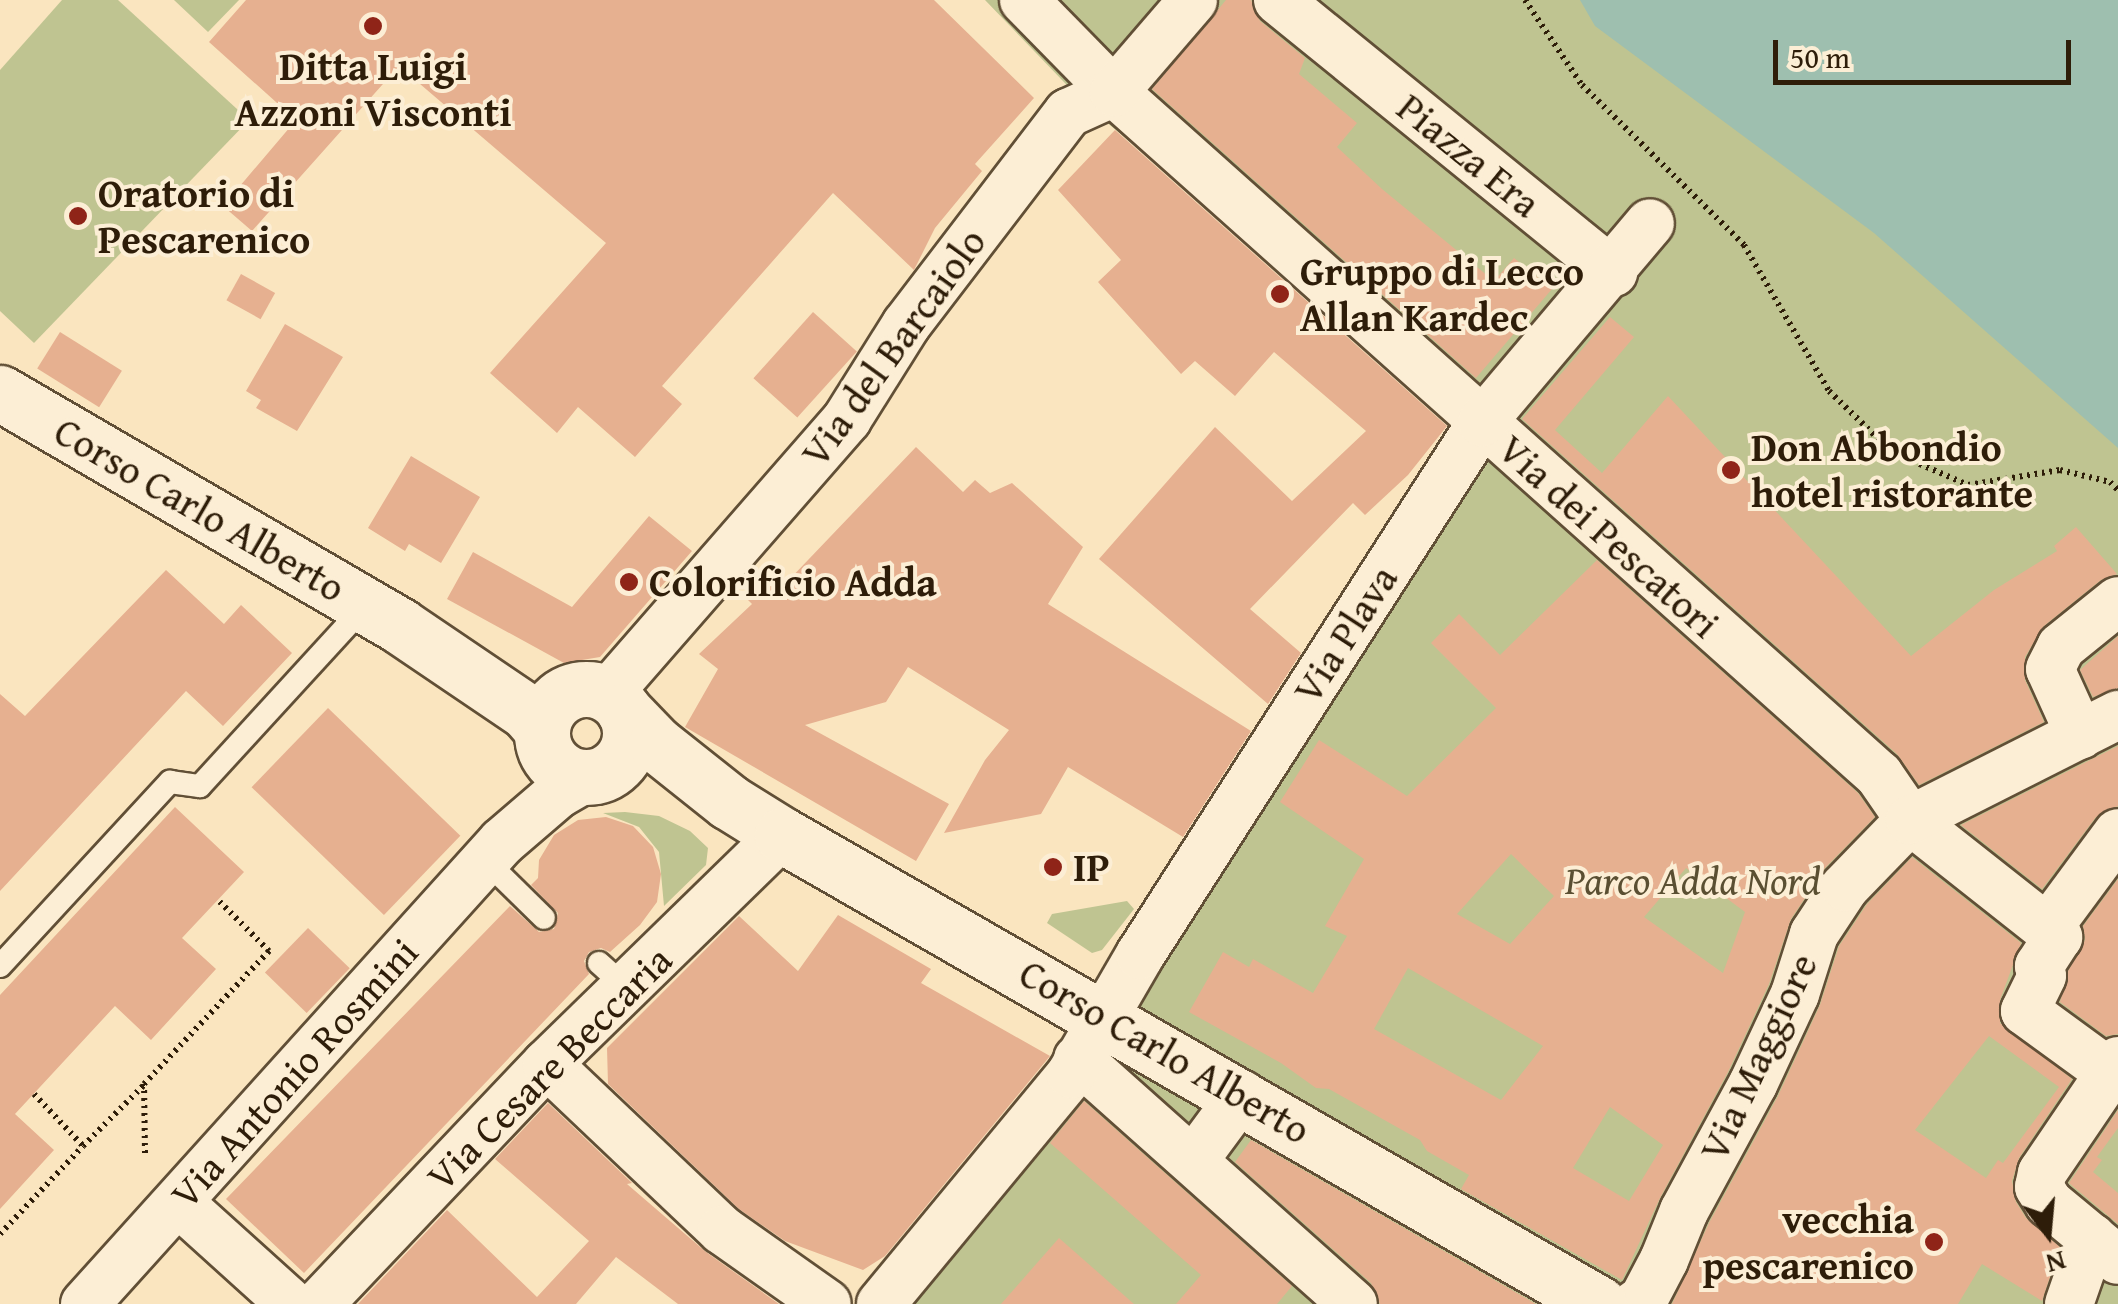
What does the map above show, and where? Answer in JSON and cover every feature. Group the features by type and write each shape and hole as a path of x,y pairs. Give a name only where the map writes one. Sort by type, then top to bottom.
{"main road":[{"name":"Corso Carlo Alberto","path":"0,393 383,616 527,712 580,738 656,744 729,802 1090,1037 1242,1095 1599,1304"}],"street":[{"name":"Via dei Pescatori","path":"1024,0 1114,92 1879,775 1910,820 2047,929"},
{"name":"Via del Barcaiolo","path":"580,738 616,684 847,419 906,325 1068,113 1114,92 1193,0"},
{"name":"Piazza Era","path":"1278,0 1613,272"},
{"path":"1613,272 1650,223"},
{"name":"Via Plava","path":"881,1304 1072,1074 1090,1037 1482,422 1613,272"},
{"path":"2099,725 2050,670 2060,646 2118,601"},
{"name":"Via Maggiore","path":"1636,1304 1650,1287 1684,1211 1753,1084 1795,994 1814,934 1845,887 1910,820 2099,725"},
{"name":"Via Antonio Rosmini","path":"85,1304 494,852 536,778 580,738"},
{"path":"2069,1304 2105,1249 2049,1203 2039,1188 2042,1173 2114,1067 2025,1011 2042,976 2039,966 2058,938 2047,929 2118,832"},
{"name":"Via Cesare Beccaria","path":"319,1304 548,1064 613,975 782,834"},
{"path":"1090,1037 1208,1173 1353,1304"},
{"path":"548,1064 722,1230 827,1304"},
{"path":"1208,1173 1242,1095"},
{"path":"178,1202 291,1304"}],"lane":[{"path":"0,966 170,782 200,786 383,616"},
{"path":"494,852 544,918"}],"path":[{"path":"1525,0 1582,85 1744,245 1829,391 1892,452 1968,485 2060,470 2110,482 2118,490"},
{"path":"0,1234 268,951 218,900"},
{"path":"144,1084 145,1153"},
{"path":"34,1094 83,1146"}],"green space":[{"name":"Oratorio di Pescarenico","path":"62,0 118,0 249,120 34,343 0,311 0,70"},
{"path":"174,0 239,0 208,32"},
{"name":"Parco Adda Nord","path":"985,0 2118,0 2118,1304 862,1304 1151,957 1472,424 1088,107"},
{"path":"603,813 659,816 690,831 708,848 706,865 664,906 659,852 639,827"},
{"path":"1127,901 1134,909 1102,950 1092,953 1047,923 1052,914"}],"shaded area":[{"path":"1580,0 2118,0 2118,448 1874,233 1595,26"}],"building":[{"path":"246,0 934,0 1034,98 975,164 982,171 935,228 914,270 833,193 662,386 682,404 635,457 578,407 557,433 490,373 606,243 399,66 252,231 223,206 296,120 209,42"},
{"path":"1226,0 1251,0 1260,21 1305,58 1299,74 1357,123 1337,147 1382,189 1494,281 1514,258 1552,289 1476,378 1152,89"},
{"path":"1115,130 1447,426 1408,475 1365,515 1353,503 1250,609 1301,653 1268,704 1099,559 1215,427 1292,501 1366,431 1274,352 1235,396 1195,361 1181,374 1098,282 1121,260 1058,190"},
{"path":"241,274 275,293 261,319 226,300"},
{"path":"813,312 857,351 797,418 753,378"},
{"path":"1610,317 1634,337 1555,430 1602,473 1668,396 1911,656 1994,590 2057,551 2054,546 2076,527 2117,574 2101,580 2044,626 2025,657 2025,680 2044,722 1919,785 1897,754 1522,419"},
{"path":"285,324 343,357 297,431 256,408 261,400 246,391"},
{"path":"60,332 122,371 99,407 37,368"},
{"path":"916,447 963,492 975,480 990,493 1012,483 1083,547 1048,604 1251,731 1183,837 1068,767 1041,814 944,833 985,760 1009,730 908,667 886,702 805,725 949,804 916,861 685,727 718,669 699,654 752,604 748,600 777,571 787,582"},
{"path":"411,456 480,497 441,563 409,544 405,551 368,528"},
{"name":"Colorificio Adda","path":"649,516 692,551 600,657 564,663 447,599 473,552 572,607"},
{"path":"1597,560 1858,793 1875,817 1825,868 1791,919 1769,984 1728,1072 1660,1198 1622,1280 1461,1189 1469,1175 1427,1151 1420,1140 1329,1089 1316,1088 1281,1063 1189,1012 1223,952 1249,967 1253,959 1313,993 1347,936 1325,926 1364,859 1280,802 1319,740 1407,796 1496,708 1431,643 1459,614 1500,655","holes":["1511,854 1554,896 1510,944 1457,914","1686,868 1745,912 1723,973 1644,917","1408,968 1543,1046 1501,1100 1374,1029","1610,1107 1663,1145 1629,1201 1573,1168"]},
{"path":"166,570 224,624 241,605 292,653 223,726 186,691 0,891 0,694 25,716"},
{"path":"2118,636 2118,688 2093,697 2080,670"},
{"path":"328,708 460,836 384,915 252,787"},
{"path":"2118,746 2118,806 2096,817 2042,889 1961,825"},
{"path":"175,807 244,872 182,938 216,969 151,1040 115,1006 15,1114 54,1150 0,1209 0,995"},
{"path":"606,817 633,826 653,847 661,874 657,902 640,925 610,952 601,948 589,952 584,961 589,974 304,1273 226,1199 510,906 539,932 554,929 558,913 531,885 538,878 539,860 554,835 578,820"},
{"path":"1912,857 2021,943 2000,1000 2000,1023 2072,1079 2019,1158 2012,1181 2016,1202 2026,1218 2060,1247 2042,1301 1982,1264 1958,1304 1672,1304 1709,1223 1778,1096 1820,1005 1839,946 1867,904","holes":["1989,1036 2059,1087 2003,1163 1998,1160 1986,1178 1915,1130"]},
{"path":"2118,879 2118,1034 2106,1036 2060,1002 2068,971 2085,940 2083,926"},
{"path":"838,915 931,969 921,983 1050,1056 885,1256 863,1270 785,1241 739,1209 608,1084 607,1048 739,916 798,971"},
{"path":"308,928 350,968 307,1013 265,973"},
{"path":"1084,1101 1292,1286 1277,1304 1176,1304 1201,1275 1050,1143"},
{"path":"548,1103 632,1183 627,1184 706,1252 779,1304 678,1304 616,1257 576,1304 358,1304 447,1210 537,1297 589,1241 495,1159"},
{"path":"2118,1110 2118,1128 2097,1157 2102,1160 2093,1172 2118,1193 2118,1224 2069,1183"},
{"path":"1251,1140 1536,1304 1380,1304 1371,1283 1235,1162"},
{"path":"1059,1238 1134,1304 1001,1304"}],"place":[{"name":"Ditta Luigi Azzoni Visconti","path":"373,26"},
{"name":"Oratorio di Pescarenico","path":"78,216"},
{"name":"Gruppo di Lecco Allan Kardec","path":"1280,294"},
{"name":"Don Abbondio hotel ristorante","path":"1731,470"},
{"name":"Colorificio Adda","path":"629,582"},
{"name":"IP","path":"1053,867"},
{"name":"vecchia pescarenico","path":"1934,1242"}]}
